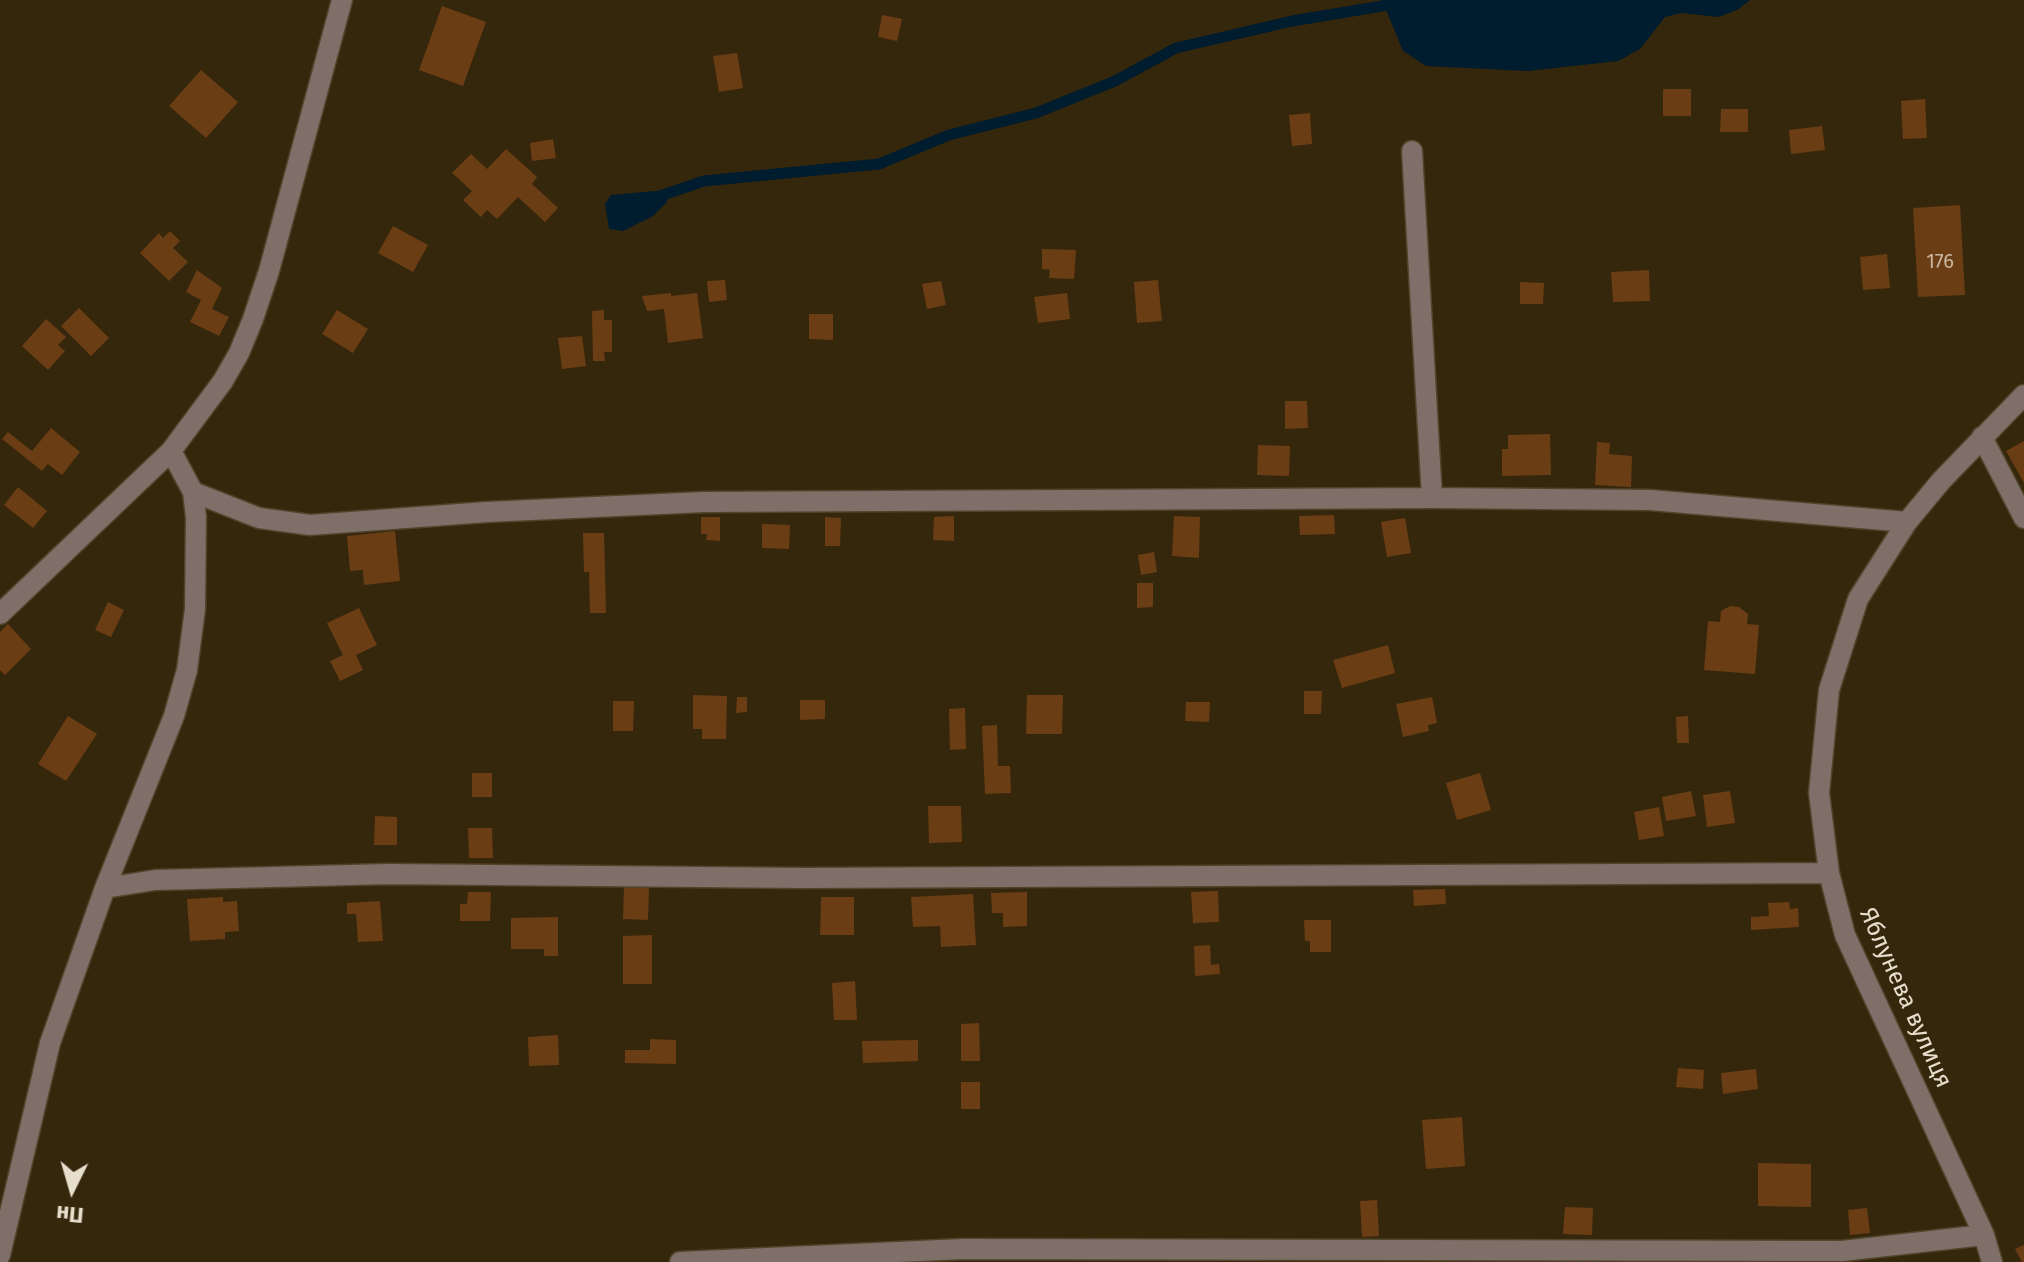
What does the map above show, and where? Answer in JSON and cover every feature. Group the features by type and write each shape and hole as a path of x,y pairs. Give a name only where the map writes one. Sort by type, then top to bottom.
{"street":[{"path":"0,614 171,451 223,381 239,353 269,271 342,0"},
{"path":"1412,151 1432,498"},
{"name":"Яблунева вулиця","path":"1992,1262 1984,1235 1854,959 1829,873 1819,793 1825,718 1835,662 1858,599 1907,522 1982,437 2024,395"},
{"path":"1982,437 2024,518"},
{"path":"0,1255 50,1043 105,888 183,688 195,609 193,492 171,451"},
{"path":"193,492 259,518 310,525 487,512 704,502 1432,498 1650,500 1907,522"},
{"path":"105,888 155,880 389,874 835,878 1829,873"},
{"path":"680,1262 963,1249 1842,1251 1984,1235"}],"water":[{"path":"1382,0 1750,0 1739,9 1719,17 1681,13 1665,17 1640,49 1618,61 1528,71 1426,66 1403,51"},
{"path":"668,192 667,202 653,216 623,231 609,229 605,204 611,195"}],"building":[{"path":"442,6 486,22 463,86 419,70"},
{"path":"882,15 902,19 897,41 878,37"},
{"path":"737,53 743,88 719,92 713,56"},
{"path":"201,70 238,102 206,138 169,106"},
{"path":"1663,89 1691,89 1691,116 1663,116"},
{"path":"1925,99 1927,138 1903,139 1901,101"},
{"path":"1721,109 1748,109 1748,132 1720,132"},
{"path":"1310,113 1312,144 1292,146 1289,115"},
{"path":"1822,126 1825,150 1791,154 1789,130"},
{"path":"553,139 556,158 532,161 530,143"},
{"path":"506,149 537,177 532,184 558,208 545,222 518,197 497,219 487,210 481,217 463,200 472,191 452,173 471,154 487,169"},
{"path":"1960,205 1965,295 1918,297 1913,208"},
{"path":"393,226 428,245 413,272 378,253"},
{"path":"170,231 180,241 173,248 188,262 169,281 140,253 159,233 163,238"},
{"path":"1042,249 1076,250 1074,279 1049,278 1050,270 1042,269"},
{"path":"1887,254 1890,288 1863,290 1860,257"},
{"path":"197,270 222,288 212,309 229,317 219,336 190,322 201,300 186,292"},
{"path":"1649,270 1650,301 1613,302 1611,272"},
{"path":"725,280 727,300 709,302 707,281"},
{"path":"1158,280 1162,321 1137,323 1134,282"},
{"path":"941,281 946,305 927,309 922,284"},
{"path":"1520,282 1544,283 1543,304 1520,304"},
{"path":"671,293 671,296 697,293 703,338 668,343 664,309 647,311 642,296"},
{"path":"1067,293 1070,319 1038,323 1034,297"},
{"path":"79,308 109,338 91,356 61,326"},
{"path":"337,310 368,329 353,353 322,334"},
{"path":"604,310 604,320 612,320 612,352 604,352 605,361 593,361 592,311"},
{"path":"809,314 833,314 833,340 809,339"},
{"path":"46,319 66,337 58,345 65,351 48,370 22,346"},
{"path":"582,336 586,366 562,369 558,338"},
{"path":"1285,401 1307,401 1308,428 1285,429"},
{"path":"51,428 80,452 62,475 48,464 42,471 2,439 8,432 32,451"},
{"path":"1550,434 1551,475 1502,476 1502,449 1508,449 1508,435"},
{"path":"2024,441 2024,483 2006,451"},
{"path":"1597,442 1610,443 1609,454 1632,456 1631,487 1595,485"},
{"path":"1258,445 1290,446 1289,476 1257,475"},
{"path":"18,487 47,511 33,528 4,505"},
{"path":"1334,515 1335,534 1300,535 1299,516"},
{"path":"954,516 954,541 933,540 934,517"},
{"path":"1174,516 1200,517 1199,558 1172,556"},
{"path":"701,517 720,517 720,541 706,540 707,534 701,534"},
{"path":"825,517 841,518 840,546 825,546"},
{"path":"1405,518 1411,553 1387,557 1381,522"},
{"path":"762,524 790,525 789,549 762,548"},
{"path":"395,531 400,581 364,585 363,570 350,571 347,536"},
{"path":"583,533 604,533 606,613 590,613 589,572 584,572"},
{"path":"1154,552 1157,572 1141,575 1138,555"},
{"path":"1137,583 1153,583 1153,607 1137,608"},
{"path":"108,602 124,610 111,637 95,630"},
{"path":"1730,606 1739,607 1748,614 1747,624 1759,625 1755,674 1704,670 1708,621 1720,622 1721,611"},
{"path":"359,608 377,645 356,655 363,670 340,681 330,661 343,655 327,623"},
{"path":"8,624 31,649 5,675 0,670 0,632"},
{"path":"1388,645 1395,673 1342,688 1333,660"},
{"path":"1304,691 1322,691 1321,714 1304,714"},
{"path":"693,695 727,696 726,739 702,739 702,729 693,729"},
{"path":"1027,695 1063,695 1062,734 1026,734"},
{"path":"737,697 747,697 747,712 736,713"},
{"path":"1432,697 1437,723 1428,725 1429,731 1403,737 1396,704"},
{"path":"800,700 825,700 825,719 800,720"},
{"path":"613,701 634,701 633,731 613,731"},
{"path":"1186,702 1210,702 1209,722 1185,721"},
{"path":"965,708 966,749 950,750 949,709"},
{"path":"68,716 97,734 66,781 38,764"},
{"path":"1688,716 1689,743 1677,743 1676,717"},
{"path":"997,725 998,766 1010,766 1011,793 985,794 982,726"},
{"path":"472,773 492,773 492,797 472,797"},
{"path":"1480,773 1491,810 1457,820 1446,783"},
{"path":"1691,791 1696,816 1666,821 1662,797"},
{"path":"1730,791 1735,823 1707,827 1703,795"},
{"path":"928,806 961,806 962,842 929,843"},
{"path":"1659,807 1664,836 1639,840 1634,812"},
{"path":"375,816 397,817 397,845 374,845"},
{"path":"468,828 492,828 493,858 469,858"},
{"path":"624,886 649,887 648,920 623,919"},
{"path":"1445,889 1446,904 1414,906 1413,890"},
{"path":"1218,891 1219,922 1193,923 1191,892"},
{"path":"468,892 491,892 490,921 460,921 460,904 467,904"},
{"path":"1027,892 1027,926 1003,927 1003,913 992,913 991,893"},
{"path":"973,894 976,945 941,947 940,926 913,927 911,897"},
{"path":"223,897 223,902 237,901 239,931 225,932 225,939 190,941 187,899"},
{"path":"821,897 854,897 854,935 820,935"},
{"path":"380,901 383,941 358,942 356,914 347,914 347,903"},
{"path":"1789,902 1790,909 1798,908 1799,927 1751,930 1751,917 1769,916 1768,903"},
{"path":"558,917 558,956 544,956 544,949 511,949 511,918"},
{"path":"1304,920 1331,920 1331,952 1310,952 1310,941 1305,941"},
{"path":"652,935 652,984 623,984 623,936"},
{"path":"1210,945 1211,965 1219,964 1220,974 1195,976 1194,946"},
{"path":"855,981 857,1020 834,1020 832,983"},
{"path":"979,1023 980,1061 961,1061 961,1024"},
{"path":"558,1035 559,1065 529,1066 528,1037"},
{"path":"650,1039 676,1040 676,1064 625,1063 625,1050 650,1050"},
{"path":"918,1040 918,1061 863,1063 862,1041"},
{"path":"1678,1068 1704,1070 1703,1089 1676,1087"},
{"path":"1756,1069 1758,1089 1723,1094 1721,1073"},
{"path":"961,1082 980,1082 980,1109 961,1109"},
{"path":"1462,1117 1465,1166 1426,1169 1422,1120"},
{"path":"1758,1163 1811,1164 1811,1207 1758,1206"},
{"path":"1377,1200 1379,1236 1362,1237 1360,1201"},
{"path":"1565,1207 1593,1208 1592,1235 1563,1234"},
{"path":"1867,1208 1870,1233 1850,1235 1848,1210"},
{"path":"2024,1245 2024,1262 2022,1262 2015,1249"}],"waterway":[{"path":"654,198 704,181 879,164 949,135 1036,113 1115,81 1176,48 1292,21 1418,0"}]}
